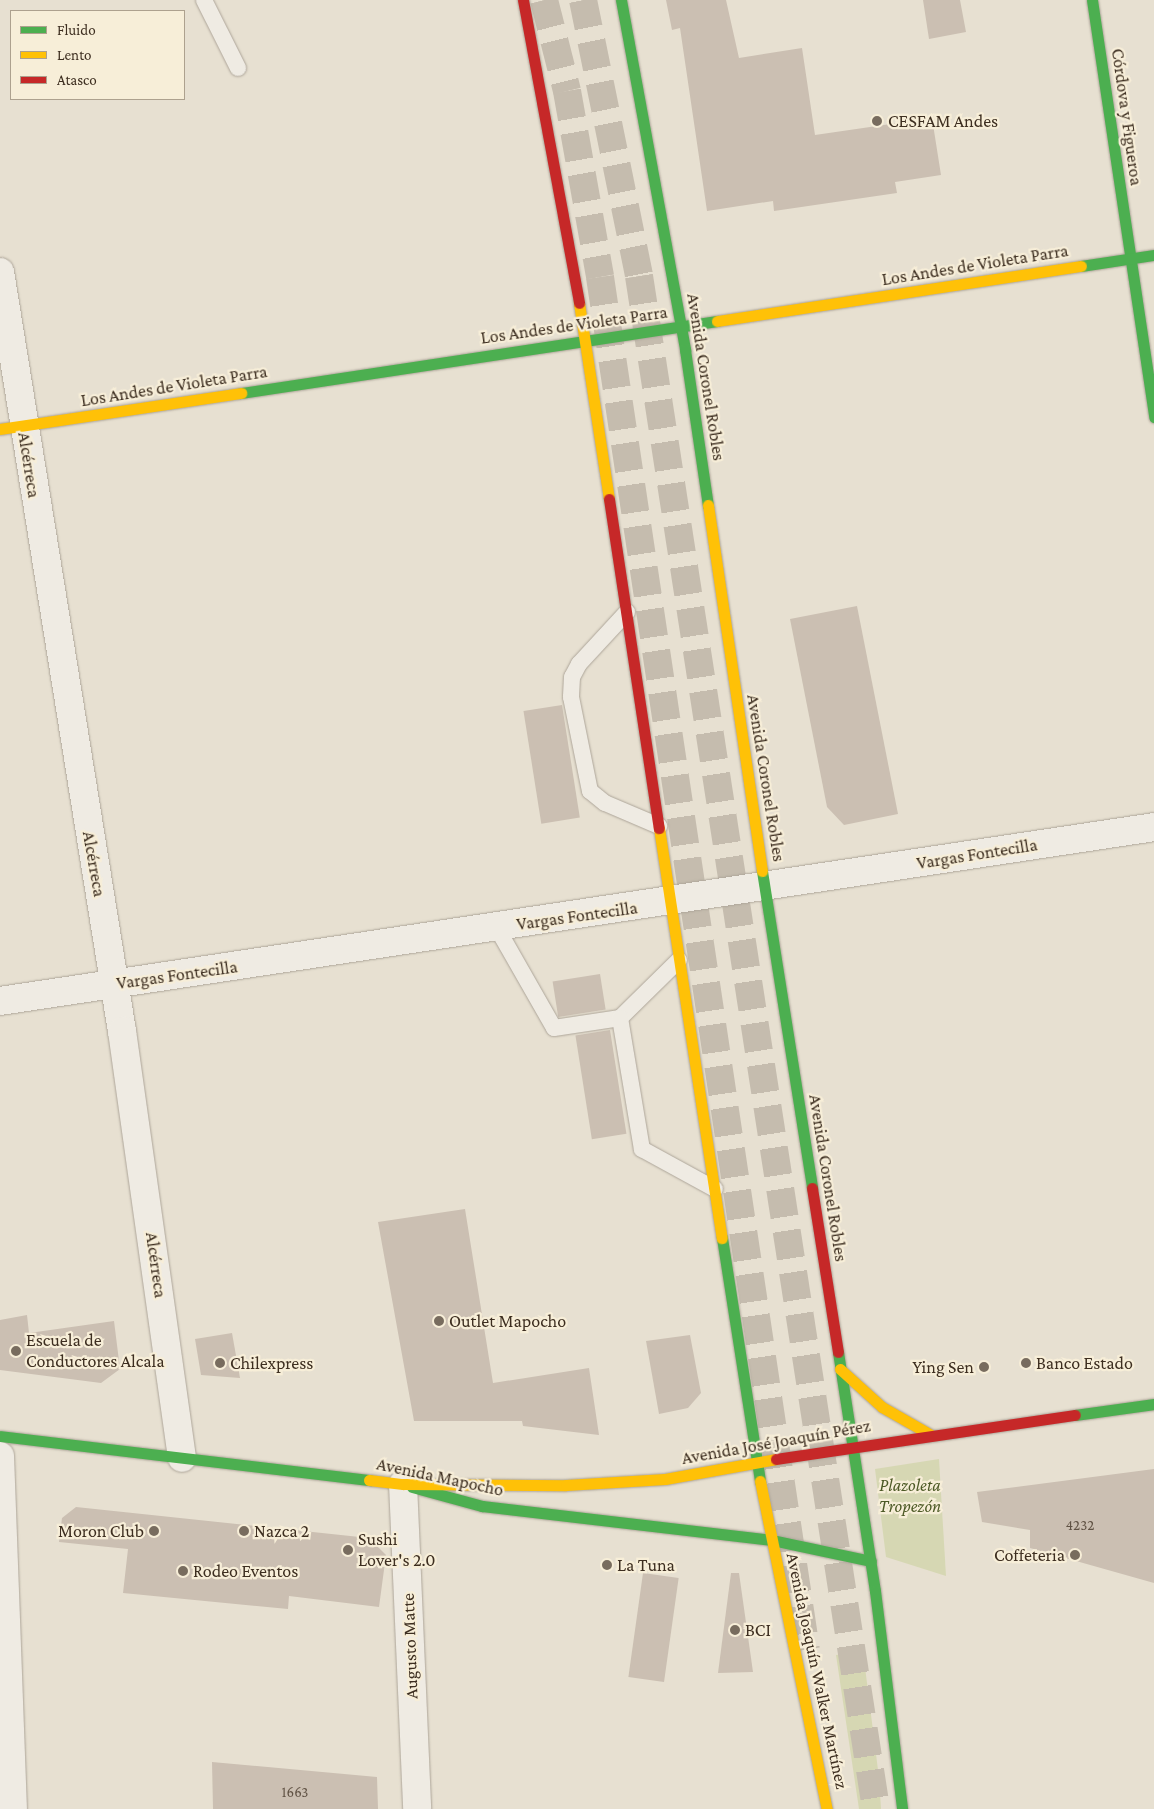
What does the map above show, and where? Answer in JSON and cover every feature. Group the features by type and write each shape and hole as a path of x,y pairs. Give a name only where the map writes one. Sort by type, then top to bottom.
{"main road":[{"path":"523,0 549,126 586,342 756,1463 772,1540"},
{"name":"Avenida Coronel Robles","path":"621,0 681,327 765,886 871,1561"},
{"name":"Córdova y Figueroa","path":"1092,0 1154,417"},
{"name":"Los Andes de Violeta Parra","path":"12,428 1154,255"},
{"path":"840,1369 882,1407 931,1435"},
{"name":"Avenida José Joaquín Pérez","path":"403,1484 618,1483 756,1463 852,1445 1154,1404"},
{"name":"Avenida Mapocho","path":"0,1436 403,1484 482,1506 772,1540 871,1561"},
{"name":"Avenida Joaquín Walker Martínez","path":"772,1540 827,1809"},
{"path":"871,1561 902,1809"}],"street":[{"name":"Alcérreca","path":"0,272 12,428 114,984 182,1458"},
{"name":"Vargas Fontecilla","path":"0,1001 671,902 1154,827"},
{"path":"0,1456 13,1809"},
{"name":"Augusto Matte","path":"403,1484 417,1809"}],"lane":[{"path":"204,0 238,68"},
{"path":"626,612 579,664 572,677 571,697 590,791 605,803 659,826"},
{"path":"497,928 554,1028 620,1018 680,960"},
{"path":"620,1018 642,1149 715,1189"}],"green space":[{"name":"Plazoleta Tropezón","path":"939,1459 946,1576 886,1557 875,1469"},
{"path":"863,1651 879,1778 881,1809 859,1809 836,1655"}],"building":[{"path":"666,0 726,0 739,58 802,48 815,135 932,118 941,175 895,182 897,193 774,211 773,201 707,211 680,28 672,30"},
{"path":"923,0 960,0 966,32 929,39"},
{"path":"857,606 898,814 844,825 827,807 790,619"},
{"path":"562,705 580,818 541,824 523,711"},
{"path":"600,974 606,1010 558,1017 553,982"},
{"path":"610,1030 626,1134 592,1139 575,1035"},
{"name":"Outlet Mapocho","path":"465,1209 493,1383 589,1368 599,1435 523,1426 522,1421 414,1421 378,1222"},
{"path":"27,1315 29,1333 114,1321 120,1369 101,1383 0,1370 0,1320"},
{"path":"232,1333 240,1378 201,1375 195,1339"},
{"path":"690,1335 701,1393 688,1408 659,1414 646,1341"},
{"path":"1154,1469 1154,1583 1030,1548 1030,1530 982,1522 977,1492"},
{"path":"76,1507 369,1538 386,1555 379,1607 289,1596 288,1609 123,1593 128,1549 59,1542 62,1518"},
{"path":"643,1573 679,1578 664,1682 628,1677"},
{"name":"BCI","path":"731,1573 739,1573 753,1672 718,1673"},
{"path":"212,1762 377,1777 378,1809 213,1809"}],"tunnel":[{"path":"544,0 567,91 600,277 806,1650"},
{"path":"583,0 639,276 876,1809"}],"traffic: fast":[{"path":"621,0 685,350 708,505"},
{"path":"1092,0 1154,417"},
{"path":"1081,266 1154,255"},
{"path":"241,393 717,321"},
{"path":"762,871 812,1188"},
{"path":"722,1238 760,1481"},
{"path":"838,1352 875,1591 902,1809"},
{"path":"1075,1415 1154,1404"},
{"path":"0,1436 369,1480"},
{"path":"412,1487 482,1506 772,1540 871,1561"}],"traffic: slow":[{"path":"717,321 1081,266"},
{"path":"579,303 609,499"},
{"path":"0,429 241,393"},
{"path":"708,505 762,871"},
{"path":"659,828 722,1238"},
{"path":"840,1369 882,1407 931,1435"},
{"path":"369,1480 403,1484 566,1485 665,1479 776,1459"},
{"path":"760,1481 827,1809"}],"traffic: jam":[{"path":"523,0 579,303"},
{"path":"609,499 659,828"},
{"path":"812,1188 838,1352"},
{"path":"776,1459 1075,1415"}],"place":[{"name":"CESFAM Andes","path":"877,121"},
{"name":"Outlet Mapocho","path":"439,1321"},
{"name":"Escuela de Conductores Alcala","path":"16,1351"},
{"name":"Chilexpress","path":"220,1363"},
{"name":"Banco Estado","path":"1026,1363"},
{"name":"Ying Sen","path":"984,1367"},
{"name":"Moron Club","path":"154,1531"},
{"name":"Nazca 2","path":"244,1531"},
{"name":"Sushi Lover's 2.0","path":"348,1550"},
{"name":"Coffeteria","path":"1075,1555"},
{"name":"La Tuna","path":"607,1565"},
{"name":"Rodeo Eventos","path":"183,1571"},
{"name":"BCI","path":"735,1630"}]}
